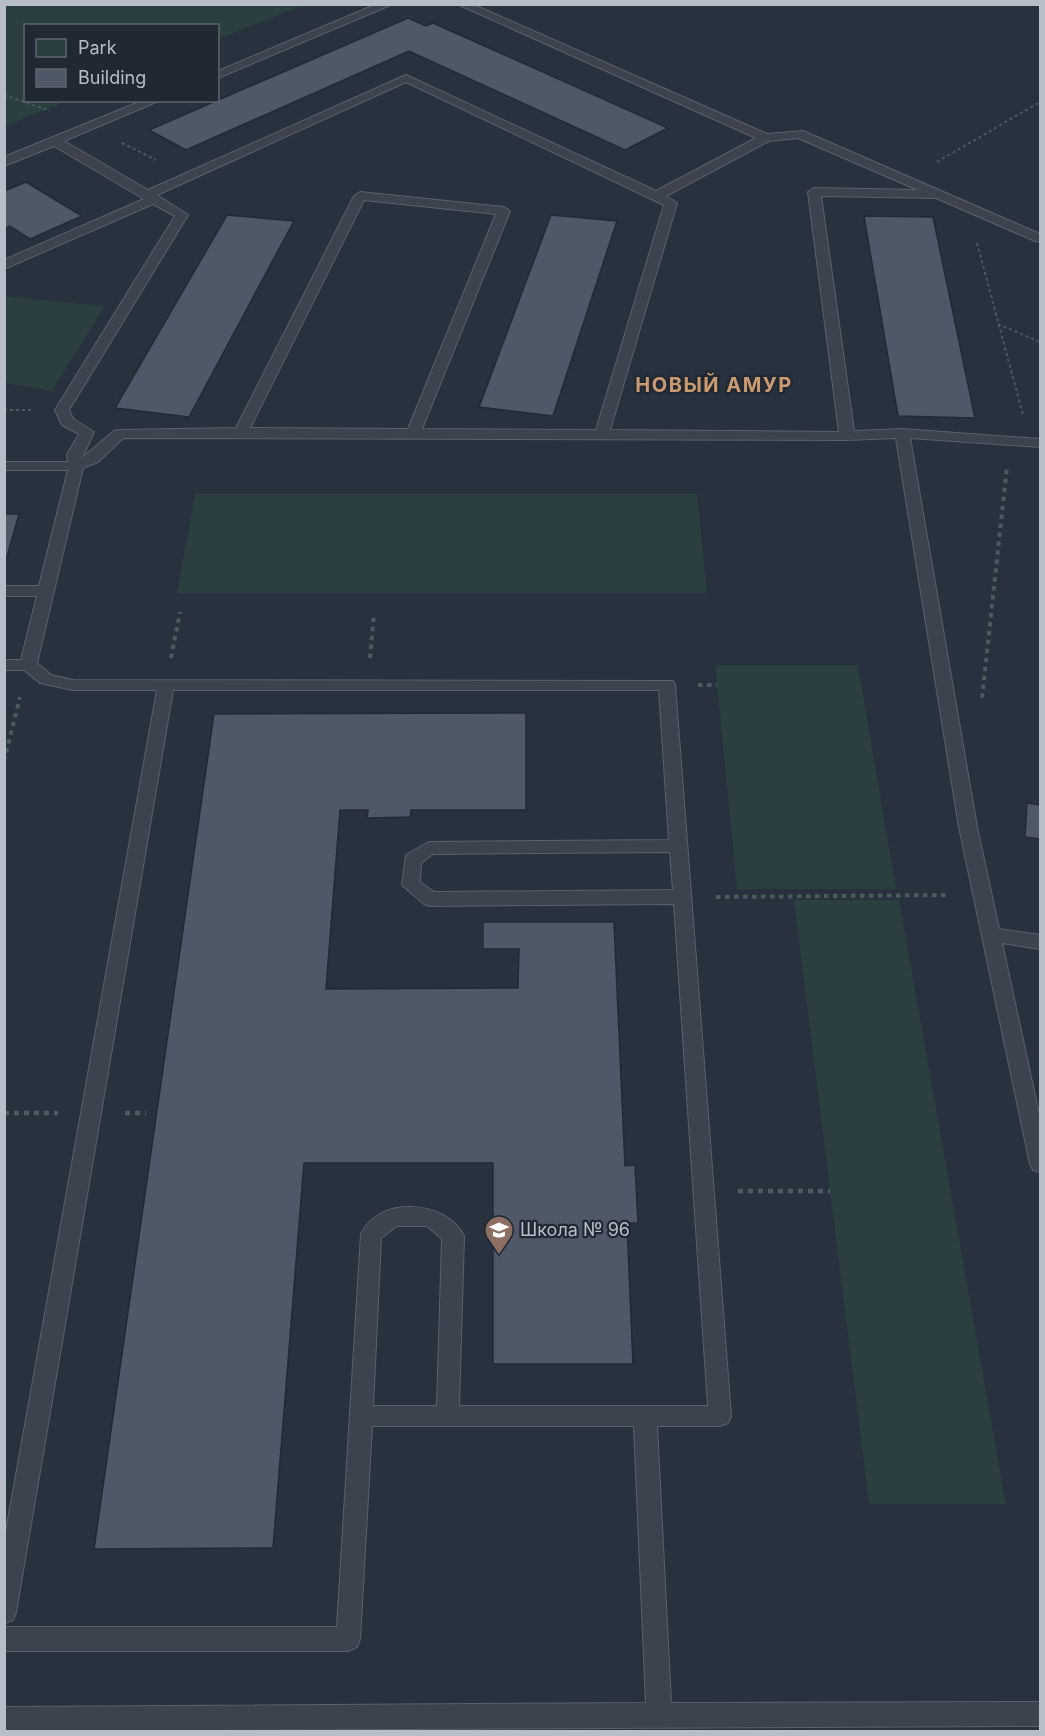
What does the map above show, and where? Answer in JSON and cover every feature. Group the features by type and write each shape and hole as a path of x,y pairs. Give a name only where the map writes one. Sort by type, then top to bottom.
{"lane":[{"path":"219,75 388,4"},
{"path":"462,4 766,138"},
{"path":"4,265 406,78 671,203 602,434"},
{"path":"4,162 150,102"},
{"path":"656,196 766,138 799,134 1041,238"},
{"path":"55,141 182,215 62,410 67,422 87,432 119,434 847,436 902,433 1041,443"},
{"path":"847,436 814,192 937,194"},
{"path":"240,434 360,196 504,211 414,434"},
{"path":"28,665 76,466 74,455 87,432"},
{"path":"902,433 968,827 1041,1164"},
{"path":"4,466 76,466 93,459 119,434"},
{"path":"4,591 46,591"},
{"path":"4,665 28,665 46,679 73,685 667,685 720,1416 361,1416"},
{"path":"4,1612 166,685"},
{"path":"678,846 429,848 412,860 411,885 430,899 682,897"},
{"path":"992,935 1041,942"},
{"path":"4,1639 348,1639 371,1234 393,1217 431,1217 453,1236 448,1416"},
{"path":"645,1416 659,1716"},
{"path":"4,1719 470,1724 659,1716 1041,1714"}],"path":[{"path":"905,180 1041,102"},
{"path":"975,236 1024,419"},
{"path":"998,324 1041,342"},
{"path":"980,710 1010,440"},
{"path":"166,685 180,612"},
{"path":"368,685 374,614"},
{"path":"4,761 28,665"},
{"path":"682,897 983,895"},
{"path":"704,1191 830,1191"}],"green space":[{"path":"5,4 304,4 219,39 219,24 24,24 24,102 65,102 5,126"},
{"path":"4,296 105,306 52,391 5,383"},
{"path":"195,494 697,494 707,593 177,593"},
{"path":"715,665 858,665 896,889 737,889"},
{"path":"794,900 899,900 1006,1504 869,1504"}],"building":[{"path":"408,18 426,26 433,23 668,128 625,150 409,51 186,150 149,130 214,102 219,102 219,100"},
{"path":"26,182 82,216 30,239 10,226 4,229 4,191"},
{"path":"227,215 294,221 189,417 115,408"},
{"path":"551,215 617,221 553,416 479,407"},
{"path":"864,216 933,217 975,418 898,416"},
{"path":"4,514 19,514 6,560 4,560"},
{"path":"526,713 526,810 411,810 410,817 367,818 368,810 340,810 326,989 518,988 519,949 483,949 483,922 614,922 625,1166 635,1165 638,1223 627,1223 633,1364 493,1364 493,1163 304,1163 273,1548 94,1549 214,714"},
{"path":"1027,803 1040,805 1040,839 1025,837"}],"place":[{"name":"Школа № 96","path":"499,1256"}],"district":[{"name":"НОВЫЙ АМУР","path":"714,385"}]}
